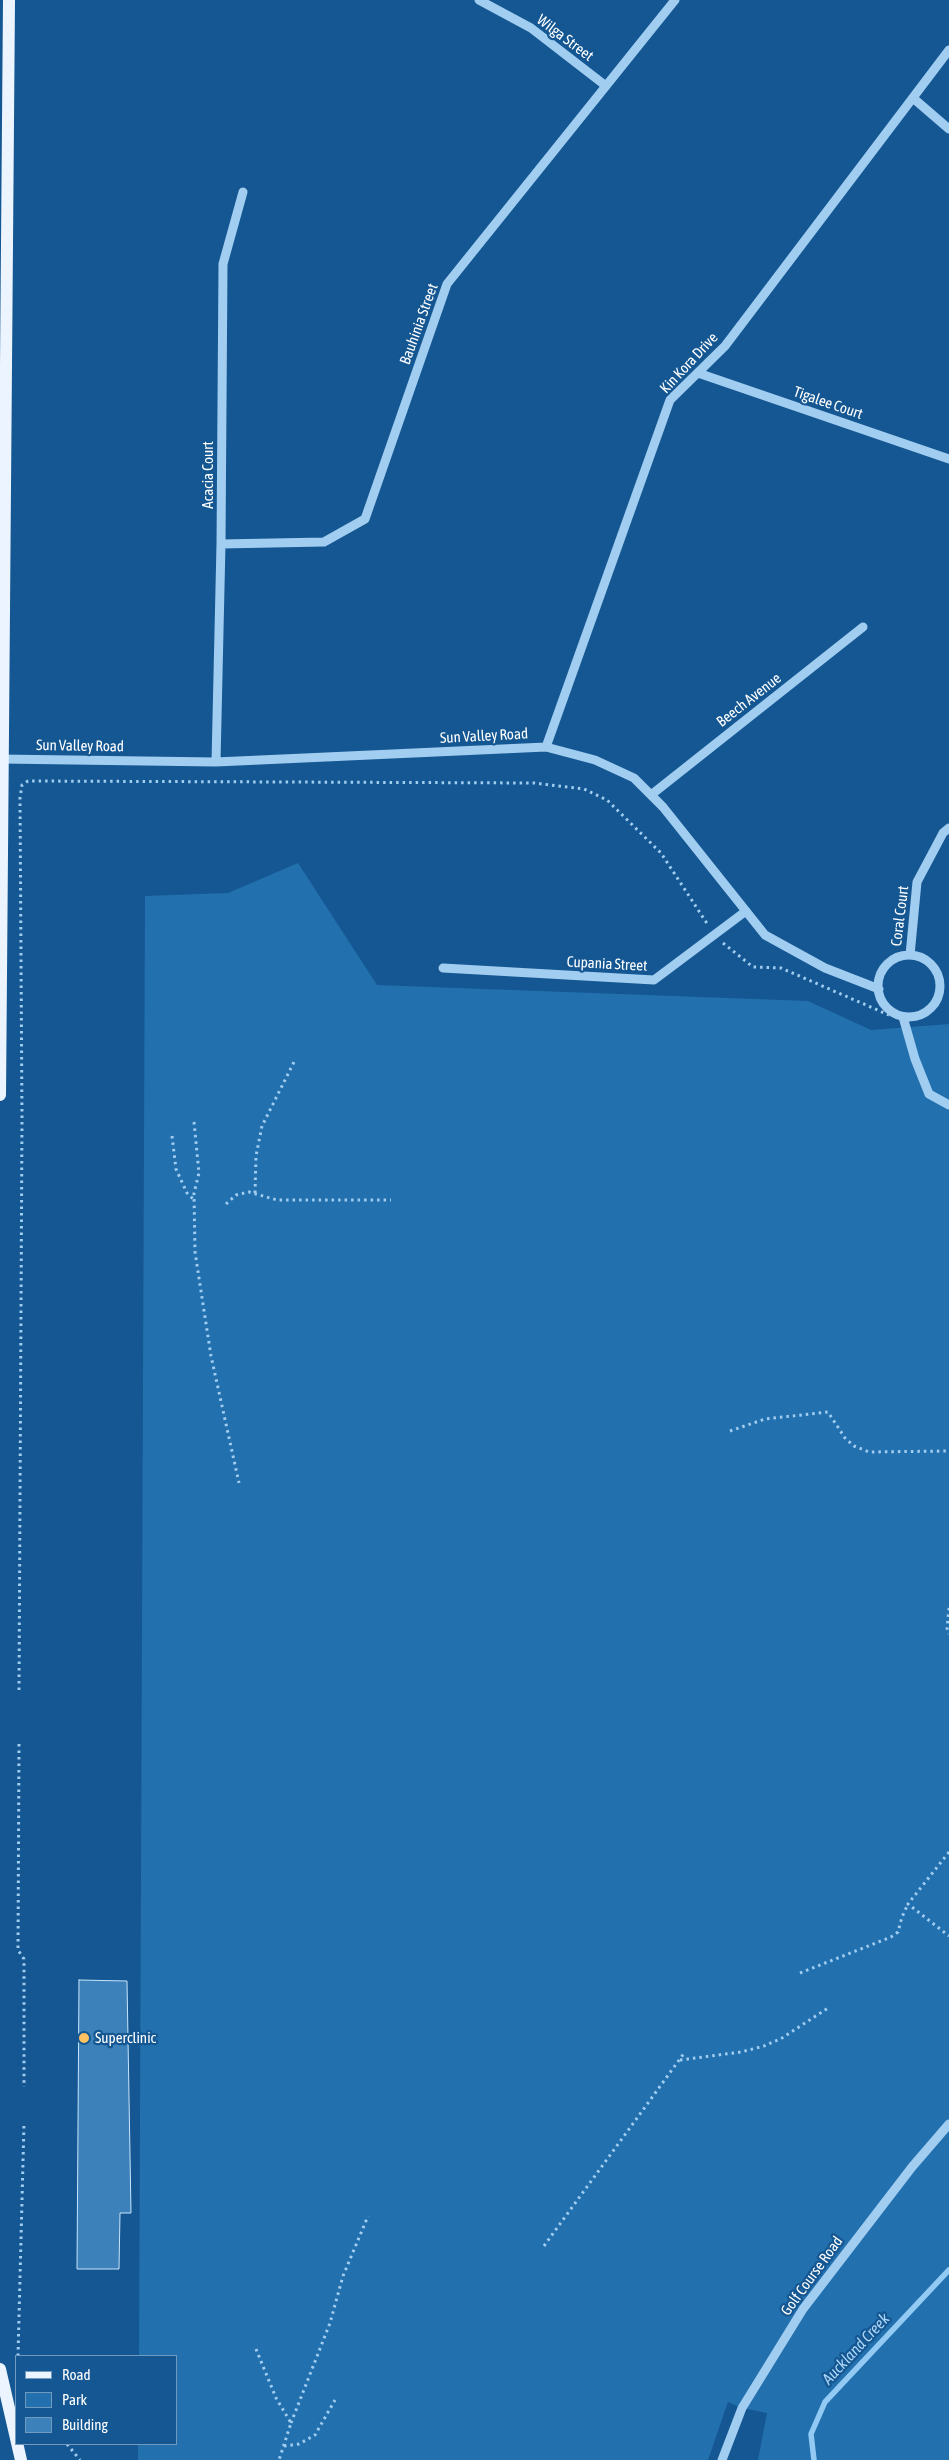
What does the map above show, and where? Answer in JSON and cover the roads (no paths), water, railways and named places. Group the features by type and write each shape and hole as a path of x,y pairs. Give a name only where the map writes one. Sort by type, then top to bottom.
{"main road":[{"path":"0,1095 1,759 9,0"},
{"path":"0,2369 15,2434"},
{"path":"18,2445 21,2460"}],"street":[{"name":"Wilga Street","path":"479,0 531,28 606,86"},
{"name":"Bauhinia Street","path":"221,544 324,542 365,519 447,284 676,0"},
{"name":"Kin Kora Drive","path":"546,747 670,400 725,346 949,50"},
{"path":"913,98 949,129"},
{"name":"Acacia Court","path":"216,762 221,544 223,264 243,192"},
{"name":"Tigalee Court","path":"698,373 949,459"},
{"name":"Beech Avenue","path":"651,795 863,627"},
{"name":"Sun Valley Road","path":"1,759 216,762 546,747 595,760 634,778 651,795 765,935 825,968 879,989"},
{"name":"Coral Court","path":"910,955 917,882 943,833 949,828"},
{"name":"Cupania Street","path":"443,968 654,980 746,911"},
{"path":"910,955 929,962 944,980 935,1004 926,1012 915,1017 903,1017 886,1007 879,989 880,976 887,965 897,958 910,955"},
{"path":"903,1017 915,1059 929,1094 949,1105"},
{"name":"Golf Course Road","path":"722,2460 742,2408 803,2309 912,2167 949,2124"}],"waterway":[{"name":"Auckland Creek","path":"814,2460 811,2434 825,2402 949,2270"}],"place":[{"name":"Superclinic","path":"84,2038"}]}
